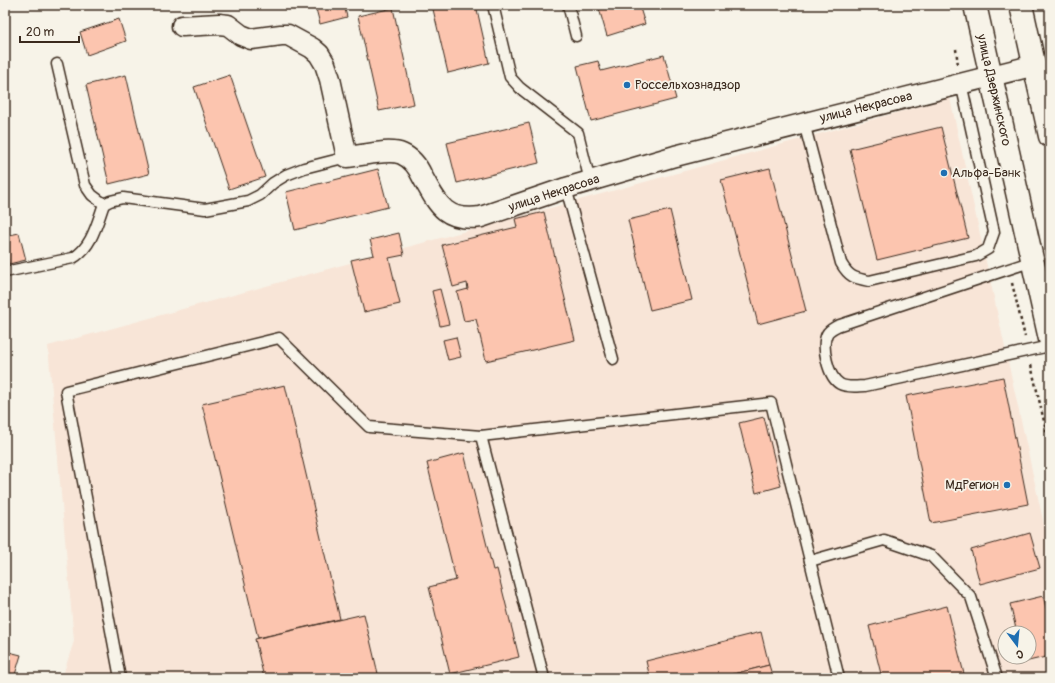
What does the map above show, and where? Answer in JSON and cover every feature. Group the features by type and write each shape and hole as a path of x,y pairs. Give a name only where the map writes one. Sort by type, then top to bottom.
{"main road":[{"name":"улица Дзержинского","path":"975,5 1050,339"},
{"path":"1022,5 1050,136"}],"street":[{"path":"182,26 228,25 241,35 251,39 288,35 312,48 319,54 325,64 347,157"},
{"name":"улица Некрасова","path":"347,157 392,152 402,154 412,161 419,170 434,197 443,209 454,216 467,219 481,217 566,188 675,156 1035,65"}],"lane":[{"path":"493,5 510,76 520,88 578,133 590,181"},
{"path":"568,5 576,36"},
{"path":"57,64 84,185 104,204"},
{"path":"804,123 841,263 846,271 855,278 869,281 976,256 988,249 994,232 961,83"},
{"path":"5,272 73,258 80,254 89,242 104,204 110,200 123,198 205,209 248,201 260,195 273,183 286,175 304,168 347,157"},
{"path":"566,188 613,359"},
{"path":"1033,261 837,326 828,332 825,341 825,353 832,376 841,385 852,387 865,386 1050,346"},
{"path":"120,678 66,391 280,338 369,427 481,436 771,403 839,678"},
{"path":"481,436 544,678"},
{"path":"810,561 884,540 931,556 971,597 997,678"}],"shaded area":[{"path":"950,98 1050,552 1050,678 62,678 74,641 48,346"}],"building":[{"path":"315,5 344,5 347,17 320,24"},
{"path":"432,5 476,5 489,63 448,73"},
{"path":"598,5 639,5 645,24 607,36"},
{"path":"393,8 414,104 379,111 358,16"},
{"path":"119,19 126,41 87,55 80,32"},
{"name":"Россельхознадзор","path":"664,55 676,99 591,121 577,66 598,61 601,71"},
{"path":"126,75 149,174 109,184 86,85"},
{"path":"230,75 265,177 229,189 194,87"},
{"path":"529,123 539,163 457,183 447,143"},
{"path":"941,127 968,238 877,260 850,149"},
{"path":"770,168 806,311 758,324 721,180"},
{"path":"378,169 388,207 295,230 286,192"},
{"path":"670,210 692,300 650,310 628,220"},
{"path":"544,212 575,340 486,361 476,319 464,321 457,292 468,289 467,283 453,287 442,245 517,227 515,219"},
{"path":"19,233 26,260 9,264 5,247 5,236"},
{"path":"399,233 404,255 389,258 400,304 364,312 351,260 374,255 370,240"},
{"path":"440,289 449,324 440,326 432,291"},
{"path":"456,337 461,357 448,360 443,340"},
{"path":"1003,377 1028,504 931,523 906,396"},
{"path":"285,385 340,619 258,638 202,404"},
{"path":"764,417 781,486 756,493 739,423"},
{"path":"464,453 493,570 497,569 519,657 450,674 429,587 456,580 427,463"},
{"path":"1030,533 1040,568 980,584 971,550"},
{"path":"1043,596 1050,623 1050,656 1037,659 1037,625 1015,625 1010,604"},
{"path":"947,606 965,678 882,678 869,626"},
{"path":"364,614 379,678 264,678 255,639"},
{"path":"761,632 769,665 718,678 650,678 646,661"},
{"path":"5,651 21,655 14,678 5,678"},
{"path":"769,665 773,678 718,678"}],"place":[{"name":"Россельхознадзор","path":"627,85"},
{"name":"Альфа-Банк","path":"944,173"},
{"name":"МдРегион","path":"1007,485"}]}
